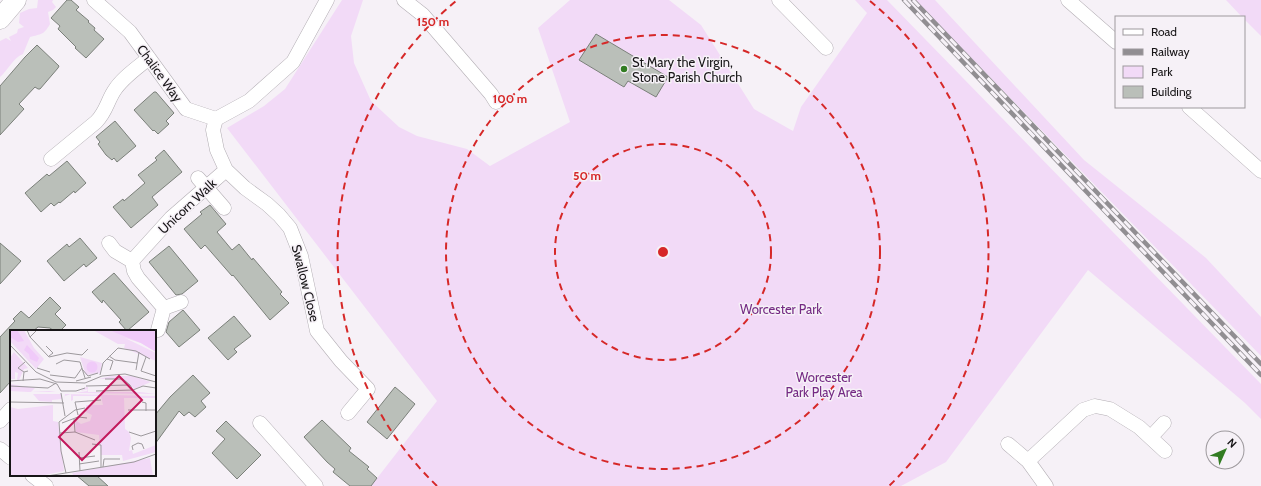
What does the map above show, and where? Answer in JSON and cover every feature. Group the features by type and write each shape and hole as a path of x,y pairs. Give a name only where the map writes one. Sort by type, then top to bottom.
{"street":[{"path":"0,19 16,0"},
{"name":"Chalice Way","path":"94,0 130,32 186,109 216,119"},
{"path":"216,119 249,101 293,62 327,0"},
{"path":"404,0 423,15 436,29 491,94 496,102"},
{"path":"778,0 826,48"},
{"path":"1068,0 1115,41"},
{"path":"51,159 96,122 120,83 149,58"},
{"path":"1190,108 1261,171"},
{"name":"Swallow Close","path":"216,119 213,130 217,150 226,170 245,188 267,204 290,228 302,256 317,331 341,361 368,389 348,413"},
{"name":"Unicorn Walk","path":"132,261 202,183 226,170"},
{"path":"202,183 224,208"},
{"path":"112,249 132,261 134,271 138,278 164,308"},
{"path":"164,308 181,302"},
{"path":"158,330 164,308"},
{"path":"1028,461 1083,410 1095,406 1110,409 1139,427 1165,451"},
{"path":"0,421 10,410"},
{"path":"1151,437 1164,422"},
{"path":"260,423 316,486"},
{"path":"1008,444 1028,461 1046,486"},
{"path":"0,448 10,457"},
{"path":"33,476 46,486"}],"green space":[{"path":"38,0 53,0 52,2 56,7 48,12 50,24 42,34 30,37 23,54 13,61 0,77 0,41 6,38 11,41 9,37 17,33 18,29 24,27 19,23 20,13 29,9 37,8"},
{"name":"Worcester Park","path":"342,0 363,0 351,36 354,63 371,101 399,127 417,136 467,149 490,166 570,122 538,28 570,0 669,0 701,25 754,109 793,131 801,107 867,13 855,0 887,0 1261,384 1261,419 1245,403 1088,270 946,462 901,486 371,486 437,401 227,128 264,106 285,89"},
{"path":"915,0 935,0 1084,160 1206,258 1261,317 1261,356"},
{"path":"1226,0 1261,0 1261,36 1245,20 1245,16 1241,16"}],"building":[{"path":"67,0 71,0 79,7 76,10 89,21 88,22 95,28 94,30 104,39 86,58 58,29 60,26 51,18"},
{"name":"St Mary the Virgin, Stone Parish Church","path":"596,34 668,77 656,97 628,81 624,87 579,60"},
{"path":"37,45 59,66 40,89 35,87 19,104 24,109 0,135 0,86"},
{"path":"154,92 156,92 174,113 166,121 169,124 158,134 154,130 153,131 134,110"},
{"path":"115,121 136,146 117,162 114,158 112,160 106,155 98,144 100,142 96,137"},
{"path":"164,150 182,172 152,197 158,205 131,228 113,207 123,199 124,201 145,183 138,175 157,160 155,158"},
{"path":"67,161 86,183 75,193 74,191 60,203 59,202 54,206 51,203 41,212 25,193 47,174 49,176"},
{"path":"210,205 226,224 217,232 232,250 239,244 282,292 280,294 289,303 270,320 233,275 232,276 205,245 201,249 184,229 202,214 200,212"},
{"path":"80,238 97,258 86,267 84,264 64,281 47,261 67,244 69,247"},
{"path":"0,243 21,261 0,284"},
{"path":"169,246 198,281 182,294 176,295 149,262"},
{"path":"114,273 149,312 128,330 126,330 119,322 121,320 103,300 102,303 92,292"},
{"path":"50,297 61,308 55,314 66,325 61,330 38,327 34,330 10,330 10,382 0,393 0,337 15,321 13,319 21,311 29,318"},
{"path":"183,310 200,330 179,347 166,332 169,322"},
{"path":"234,316 251,336 234,349 237,352 228,360 208,338"},
{"path":"193,375 210,393 201,401 206,407 195,417 189,412 184,416 179,411 156,443 156,414 170,397"},
{"path":"395,387 415,404 387,439 367,422"},
{"path":"322,420 351,448 349,451 369,467 367,469 377,478 371,486 350,486 333,472 335,469 304,437"},
{"path":"226,421 261,455 237,479 212,453 225,439 216,431"},
{"path":"77,476 97,476 108,486 89,486"}],"railway":[{"path":"904,0 1261,375"},
{"path":"913,0 1261,364"}],"place":[{"name":"St Mary the Virgin, Stone Parish Church","path":"624,69"}],"park label":[{"name":"Worcester Park Play Area","path":"824,384"}]}
